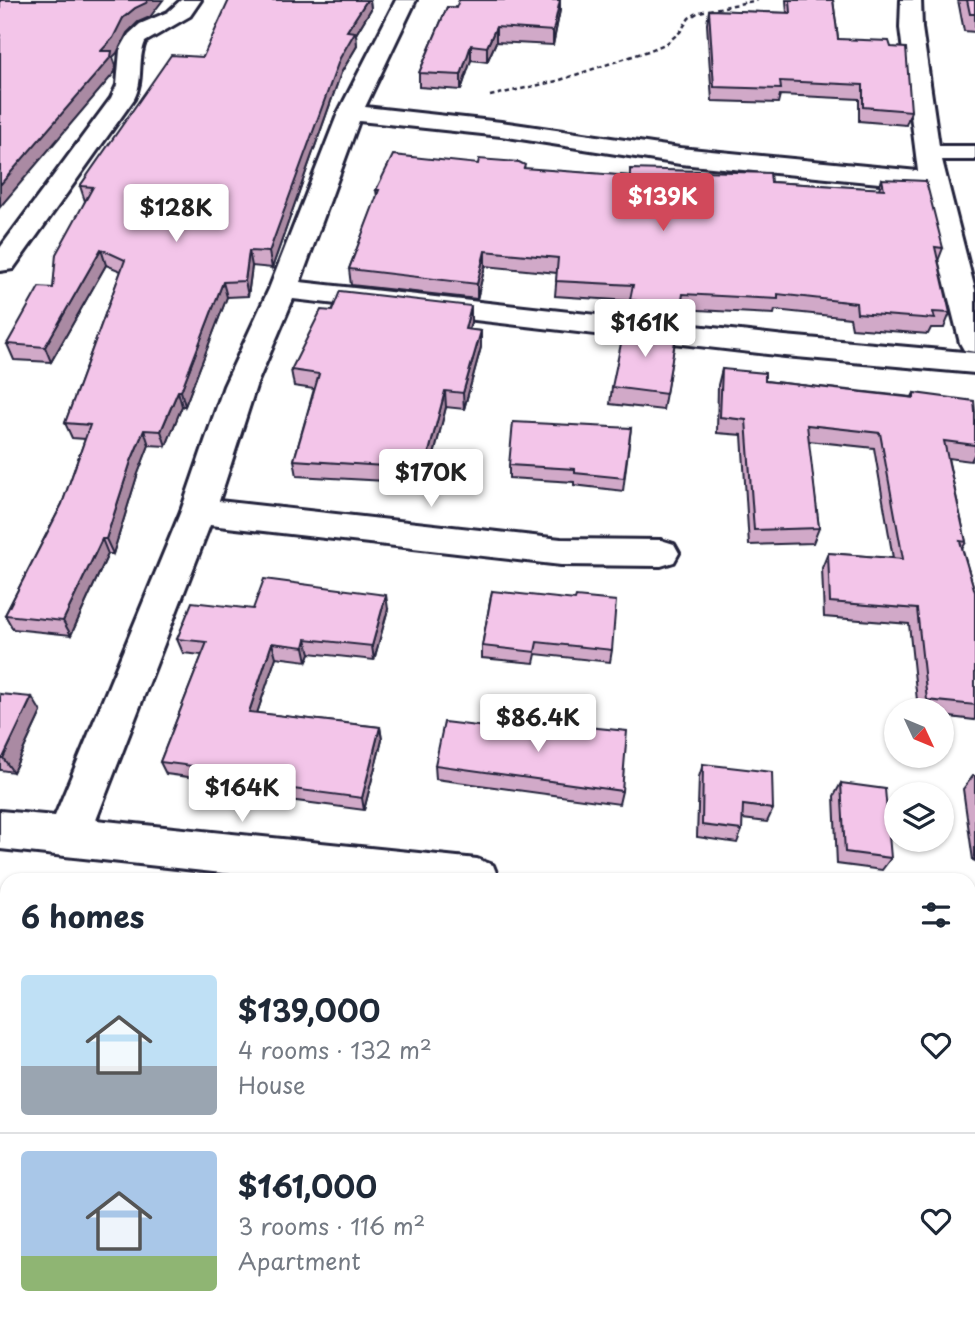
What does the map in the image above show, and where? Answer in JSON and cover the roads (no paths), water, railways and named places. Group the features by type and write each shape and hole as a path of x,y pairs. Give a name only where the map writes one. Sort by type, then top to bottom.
{"street":[{"path":"1,264 122,99 129,86 130,53 134,42 141,33 183,11 191,0"},
{"path":"67,839 198,511 240,386 284,289 350,113 406,0"},
{"path":"911,0 911,28 925,139 975,343"},
{"path":"350,113 419,119 680,156 933,180"},
{"path":"929,153 975,153"},
{"path":"284,289 773,345 975,363"},
{"path":"198,511 561,552 661,553"},
{"path":"0,830 407,873"}]}
